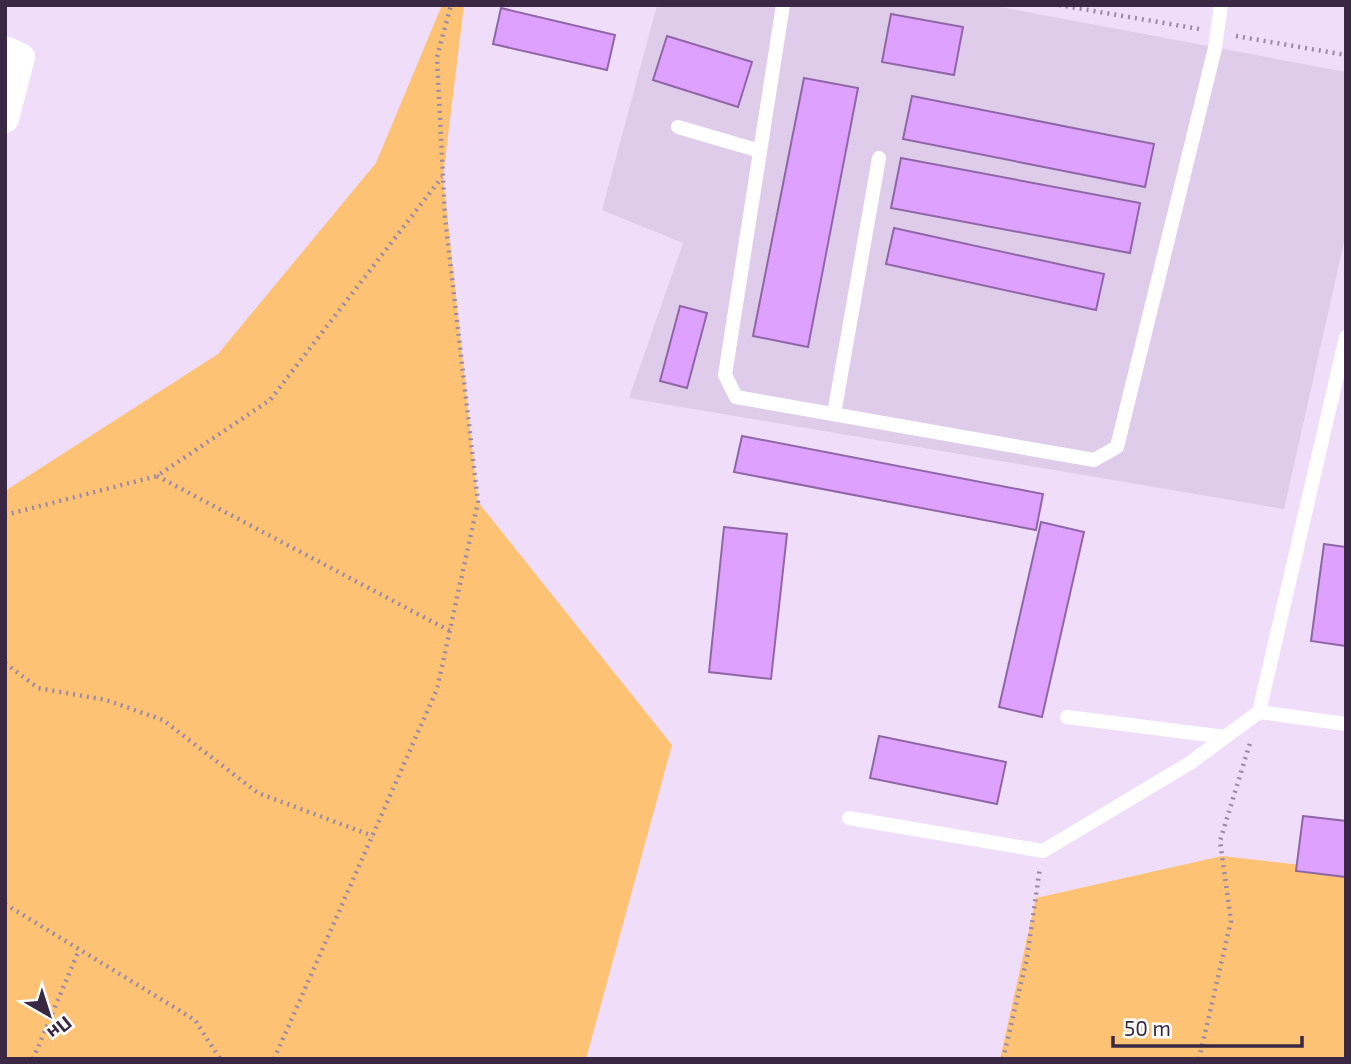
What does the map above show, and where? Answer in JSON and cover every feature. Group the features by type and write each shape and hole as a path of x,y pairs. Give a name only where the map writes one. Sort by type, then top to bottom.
{"street":[{"path":"5,50 21,57 5,119"}],"lane":[{"path":"783,5 725,375 736,397 1094,460 1117,447 1215,48 1221,5"},
{"path":"678,127 760,151"},
{"path":"834,414 879,158"},
{"path":"849,818 1043,851 1189,763 1259,712 1346,337"},
{"path":"1259,712 1346,724"},
{"path":"1066,717 1225,737"}],"path":[{"path":"274,1059 437,690 478,502 443,177 436,57 452,5"},
{"path":"5,515 157,476 270,400 443,177"},
{"path":"157,476 450,631"},
{"path":"5,663 38,688 106,700 163,720 258,793 373,836"},
{"path":"1199,1059 1231,921 1220,841 1259,712"},
{"path":"1003,1059 1027,958 1043,851"},
{"path":"5,904 195,1020 220,1059"},
{"path":"33,1059 79,950"}],"shaded area":[{"path":"442,5 464,5 443,177 478,502 672,745 586,1059 5,1059 5,491 218,354 376,163"},
{"path":"657,5 990,5 1346,72 1346,233 1284,509 629,398 683,243 602,210"},
{"path":"1222,856 1346,870 1346,1059 1000,1059 1036,898"}],"building":[{"path":"501,8 615,35 607,70 493,44"},
{"path":"891,14 963,27 954,75 882,62"},
{"path":"667,36 752,62 738,107 653,80"},
{"path":"804,78 858,88 808,347 753,336"},
{"path":"912,96 1154,144 1145,187 903,139"},
{"path":"901,158 1140,203 1130,253 891,208"},
{"path":"894,228 1104,274 1096,310 886,264"},
{"path":"680,306 707,313 687,388 660,381"},
{"path":"742,436 1043,494 1036,530 734,472"},
{"path":"1041,522 1084,532 1042,717 999,707"},
{"path":"724,527 787,534 771,679 709,672"},
{"path":"1324,544 1346,547 1346,646 1311,641"},
{"path":"879,736 1006,762 997,804 870,778"},
{"path":"1303,816 1346,821 1346,877 1296,871"}]}
